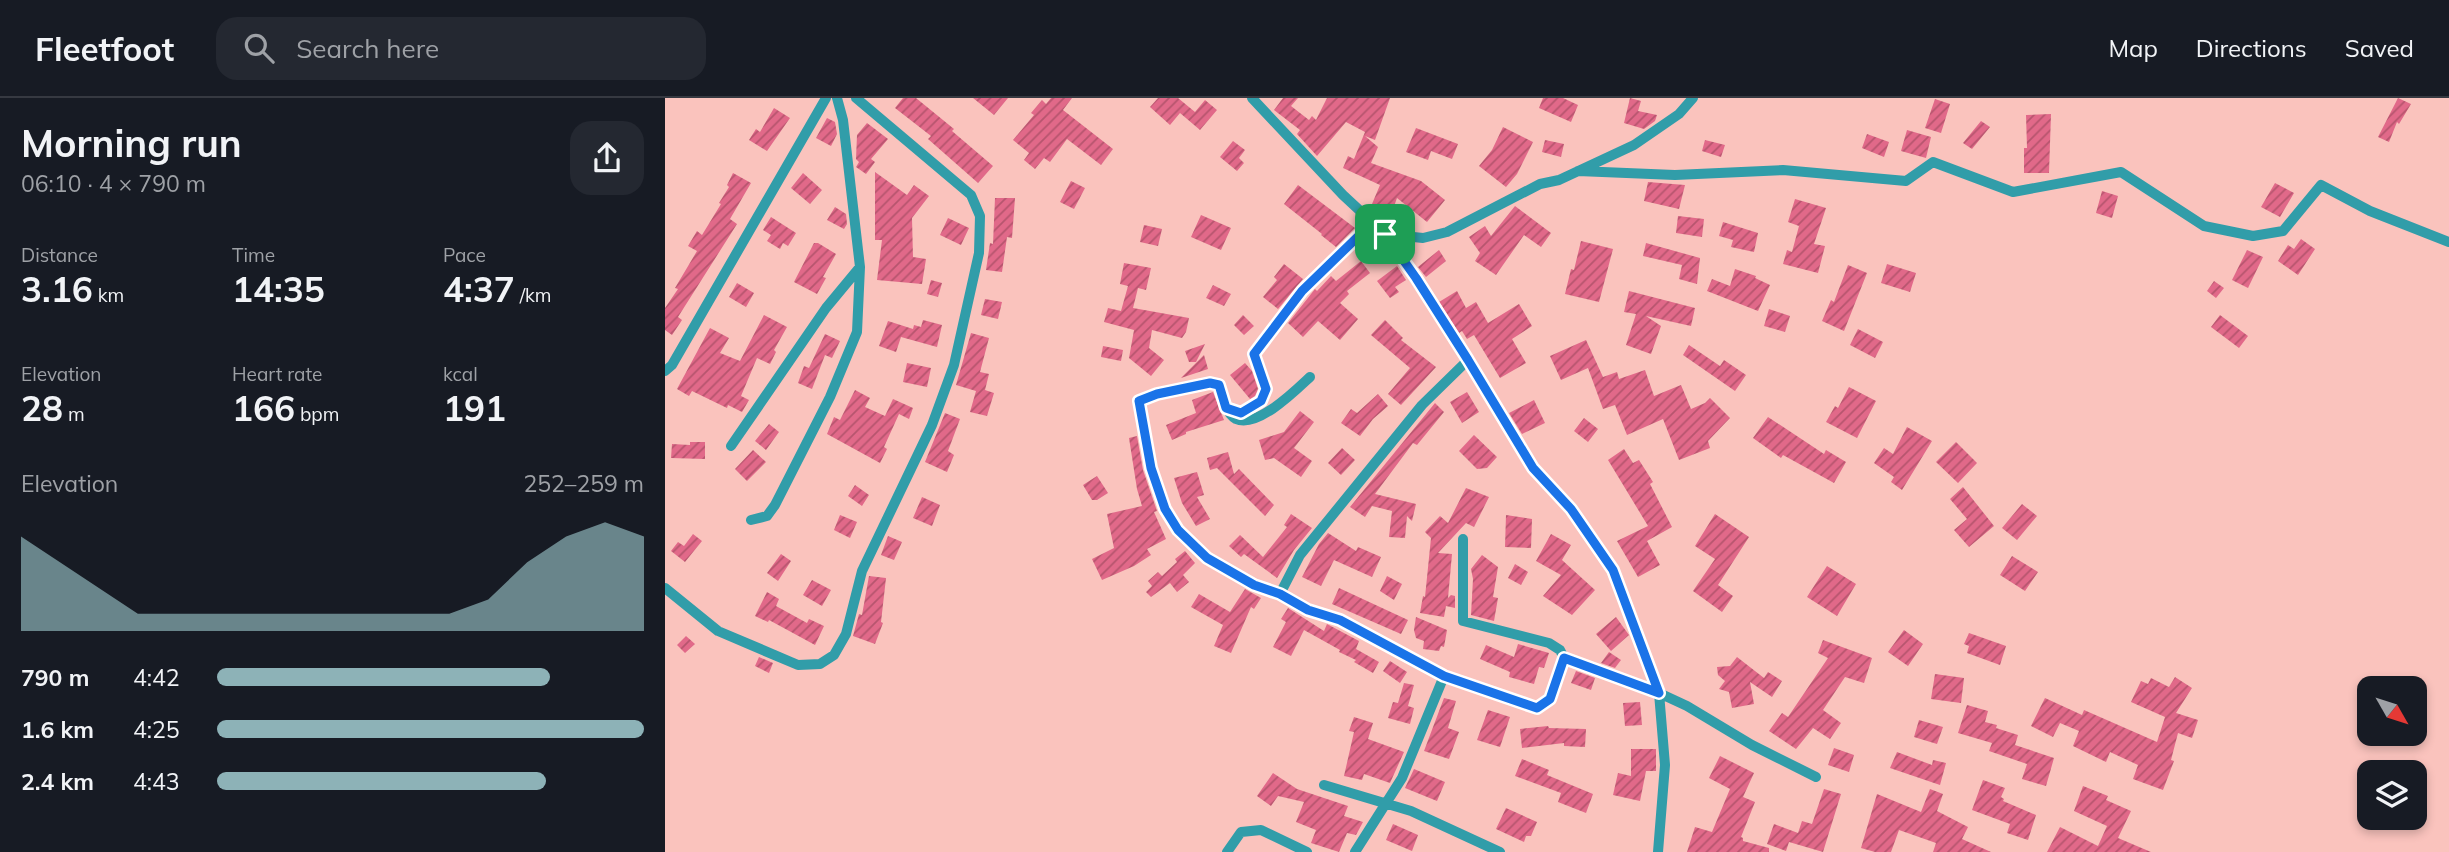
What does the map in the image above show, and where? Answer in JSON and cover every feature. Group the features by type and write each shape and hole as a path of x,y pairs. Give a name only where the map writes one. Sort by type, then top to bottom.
{"street":[{"path":"665,371 672,365 826,98"},
{"path":"751,520 767,516 775,505 830,397 857,332 860,267 843,120 837,98"},
{"path":"665,587 718,631 798,666 820,664 834,655 846,634 862,570 932,425 954,365 979,253 980,216 971,195 856,98"},
{"path":"1252,98 1343,195 1385,234 1468,360 1533,468 1571,509 1613,570 1659,693 1665,765 1658,852"},
{"path":"1385,234 1423,238 1447,232 1540,184 1559,180 1634,145 1679,114 1693,98"},
{"path":"1578,171 1675,175 1783,170 1906,181 1933,162 2013,192 2120,172 2204,226 2253,236 2283,231 2321,185 2370,211 2449,242"},
{"path":"1226,408 1241,413 1261,401 1266,389 1254,354 1302,291 1373,222"},
{"path":"731,446 825,308 860,267"},
{"path":"1280,594 1300,555 1422,405 1468,360"},
{"path":"1310,377 1280,406 1246,421 1235,418 1226,408 1219,385 1210,383 1157,394 1139,401 1151,468 1165,509 1178,530 1207,558 1254,585 1280,594 1308,610 1340,620 1444,676 1537,708 1550,699 1564,658"},
{"path":"1463,539 1463,621 1549,643 1560,650 1564,658 1687,706 1752,745 1816,777"},
{"path":"1355,852 1402,778 1444,676"},
{"path":"1324,785 1411,811 1500,852"},
{"path":"1227,852 1241,832 1261,830 1307,852"}],"building":[{"path":"903,98 916,98 993,166 978,183 928,139 931,136 895,108"},
{"path":"973,98 1008,98 994,115"},
{"path":"1051,98 1072,98 1063,110 1113,149 1101,165 1067,139 1050,162 1044,158 1035,169 1024,160 1029,153 1013,140 1034,115 1031,113 1042,100 1046,104"},
{"path":"1158,98 1178,98 1195,112 1205,100 1217,110 1200,130 1180,113 1170,125 1150,107"},
{"path":"1283,98 1298,98 1291,106 1309,120 1312,116 1316,120 1327,98 1390,98 1375,140 1365,136 1378,147 1371,163 1421,181 1445,200 1427,222 1397,198 1392,212 1372,204 1380,185 1343,168 1348,156 1354,159 1365,132 1346,122 1317,156 1297,134 1300,130 1274,110"},
{"path":"1543,98 1563,98 1578,105 1571,122 1539,108"},
{"path":"1630,98 1641,101 1638,111 1657,115 1655,121 1644,129 1624,123"},
{"path":"2398,98 2411,104 2399,124 2397,122 2389,142 2378,137"},
{"path":"1935,99 1950,104 1941,133 1925,128"},
{"path":"774,108 790,118 767,151 749,140 756,129 760,132"},
{"path":"2051,114 2049,173 2024,173 2024,148 2027,148 2026,115"},
{"path":"827,118 835,122 837,134 831,146 816,138"},
{"path":"1981,121 1990,127 1972,149 1963,143"},
{"path":"867,123 888,139 871,159 875,162 866,174 856,167 859,162 856,159 857,135"},
{"path":"1503,127 1533,142 1517,174 1506,187 1479,166 1492,150"},
{"path":"1416,128 1458,144 1452,159 1431,151 1428,160 1406,152"},
{"path":"1907,130 1931,137 1926,158 1901,151"},
{"path":"1867,134 1889,142 1884,157 1862,148"},
{"path":"1545,140 1564,144 1561,157 1542,152"},
{"path":"1705,140 1725,145 1721,157 1702,151"},
{"path":"1233,141 1245,150 1239,158 1244,163 1237,171 1220,157"},
{"path":"875,172 907,195 914,185 929,196 912,218 913,257 926,259 922,284 877,280 882,240 875,240"},
{"path":"733,173 751,183 730,219 737,224 678,317 682,320 672,335 665,330 665,308 697,251 688,246 697,231 702,235 721,204 719,203 729,187 727,185"},
{"path":"803,173 822,190 810,204 791,188"},
{"path":"1071,181 1085,188 1074,209 1060,202"},
{"path":"1648,182 1685,185 1679,209 1644,201"},
{"path":"2275,183 2294,193 2280,217 2261,207"},
{"path":"1298,185 1355,228 1336,247 1284,204"},
{"path":"2102,191 2118,196 2112,218 2096,213"},
{"path":"995,198 1015,198 1012,238 1007,237 1002,272 986,270 990,243 993,244"},
{"path":"1795,199 1826,208 1814,244 1825,246 1818,273 1783,264 1787,250 1792,252 1799,226 1788,222"},
{"path":"1515,206 1551,233 1541,247 1524,235 1496,275 1475,261 1480,253 1469,237 1485,226 1491,236"},
{"path":"835,207 846,214 847,224 844,229 827,220"},
{"path":"1201,215 1231,228 1221,250 1191,237"},
{"path":"1678,216 1704,219 1702,237 1676,233"},
{"path":"771,217 796,233 788,246 783,243 780,249 767,241 771,235 763,230"},
{"path":"948,218 969,228 961,245 940,235"},
{"path":"1723,222 1758,233 1754,252 1731,247 1733,240 1719,236"},
{"path":"1144,225 1162,229 1158,246 1140,242"},
{"path":"2301,239 2315,249 2298,275 2278,261 2288,245 2294,249"},
{"path":"1581,241 1613,249 1599,302 1565,294"},
{"path":"814,243 836,254 817,294 794,282"},
{"path":"1646,243 1700,258 1697,284 1679,279 1682,265 1643,256"},
{"path":"1439,250 1446,261 1426,277 1418,267"},
{"path":"2247,250 2263,257 2248,288 2232,280"},
{"path":"1361,261 1370,273 1347,291 1349,294 1340,303 1358,319 1340,340 1318,321 1303,337 1288,323 1315,289 1317,291 1331,276 1336,281"},
{"path":"1124,263 1151,268 1146,290 1138,288 1133,308 1189,318 1182,338 1152,330 1149,348 1164,360 1151,376 1129,358 1134,330 1104,322 1108,308 1121,311 1128,286 1120,284"},
{"path":"1284,264 1303,279 1278,309 1263,297 1277,280 1274,277"},
{"path":"1887,264 1916,273 1910,292 1881,283"},
{"path":"1848,265 1867,273 1844,331 1822,321 1831,300 1834,302"},
{"path":"1397,266 1406,280 1395,287 1399,292 1390,298 1377,281"},
{"path":"1735,269 1756,276 1755,278 1770,285 1758,311 1707,291 1712,279 1730,286"},
{"path":"931,280 942,283 938,297 927,294"},
{"path":"2214,281 2224,288 2216,298 2207,291"},
{"path":"737,283 754,293 746,307 729,297"},
{"path":"1213,285 1231,294 1224,306 1206,298"},
{"path":"1457,291 1466,308 1476,302 1488,323 1519,304 1532,326 1512,339 1526,363 1500,378 1474,335 1467,339 1462,331 1459,333 1439,302"},
{"path":"1629,291 1695,308 1691,326 1646,316 1661,326 1651,354 1626,345 1636,314 1624,312"},
{"path":"985,299 1002,302 998,319 981,315"},
{"path":"1769,309 1790,316 1785,332 1764,326"},
{"path":"764,315 787,327 774,350 776,352 770,364 757,358 741,396 749,400 742,412 728,405 727,408 692,391 689,396 677,389 710,328 729,338 720,353 740,361"},
{"path":"1243,315 1254,326 1244,335 1234,325"},
{"path":"2220,315 2248,336 2239,348 2211,327"},
{"path":"923,320 942,325 937,347 901,337 896,352 879,346 888,321 913,329 914,325 921,327"},
{"path":"1385,320 1403,338 1401,340 1436,367 1401,405 1388,394 1410,368 1371,335"},
{"path":"1858,329 1883,342 1875,358 1850,345"},
{"path":"971,333 989,338 980,372 989,374 985,390 994,393 987,416 970,412 976,391 956,385"},
{"path":"825,334 840,341 832,358 825,355 812,389 798,383 804,366 809,368"},
{"path":"1586,340 1603,377 1617,372 1619,379 1645,370 1654,396 1681,385 1691,409 1710,398 1730,418 1708,441 1710,448 1679,460 1663,419 1627,435 1615,405 1603,409 1588,368 1561,380 1550,356"},
{"path":"1205,344 1196,362 1189,362 1185,351"},
{"path":"1689,345 1720,366 1724,360 1746,375 1735,391 1683,355"},
{"path":"1103,346 1123,350 1121,361 1101,357"},
{"path":"1204,355 1208,369 1181,378"},
{"path":"907,363 931,368 927,387 903,382"},
{"path":"1245,363 1252,371 1258,389 1250,399 1230,375"},
{"path":"1849,387 1876,401 1857,438 1826,422 1835,406 1838,408"},
{"path":"855,390 870,398 865,407 885,416 893,399 913,408 909,419 899,414 880,463 827,434 834,417 840,420"},
{"path":"1213,392 1224,420 1186,432 1172,440 1166,425 1196,413 1192,400"},
{"path":"1467,392 1479,412 1462,423 1450,402"},
{"path":"1378,394 1388,406 1360,436 1341,423 1351,409 1357,413"},
{"path":"1534,400 1545,423 1522,434 1509,413"},
{"path":"1435,403 1444,412 1417,445 1413,443 1375,494 1416,504 1412,521 1407,516 1405,538 1389,537 1392,511 1372,506 1365,517 1350,507"},
{"path":"1300,411 1314,422 1294,448 1312,461 1301,477 1274,458 1265,460 1259,440 1284,432"},
{"path":"945,413 960,419 948,451 954,455 947,472 925,462"},
{"path":"1768,417 1824,454 1826,450 1846,462 1834,483 1783,455 1781,458 1753,438"},
{"path":"1584,418 1598,429 1588,442 1574,431"},
{"path":"769,424 779,432 766,450 755,441"},
{"path":"1907,427 1932,441 1902,490 1891,482 1894,477 1874,463 1884,448 1893,454"},
{"path":"1474,435 1497,457 1487,468 1477,469 1459,451"},
{"path":"1137,436 1143,470 1157,511 1154,512 1166,539 1147,549 1151,555 1134,566 1102,580 1092,559 1114,548 1107,514 1142,506 1129,438"},
{"path":"690,442 705,442 705,459 671,458 672,444 690,445"},
{"path":"1956,442 1977,463 1958,483 1936,462"},
{"path":"1342,448 1355,460 1341,475 1328,463"},
{"path":"1624,449 1633,463 1639,460 1653,482 1650,484 1672,527 1647,541 1660,565 1638,577 1617,541 1648,526 1608,460"},
{"path":"753,450 766,462 747,481 735,469"},
{"path":"1228,452 1234,474 1239,469 1274,505 1265,516 1217,468 1210,470 1207,458"},
{"path":"1197,472 1204,495 1197,497 1210,519 1196,526 1182,503 1174,478"},
{"path":"1097,476 1108,493 1092,500 1083,485"},
{"path":"855,485 869,495 862,506 848,496"},
{"path":"1963,487 1994,526 1969,547 1954,530 1967,519 1950,499"},
{"path":"1466,488 1489,497 1474,527 1466,523 1438,553 1452,554 1448,598 1455,596 1455,608 1446,606 1444,617 1420,613 1423,596 1425,597 1431,538 1425,532 1440,516 1448,523"},
{"path":"922,497 940,505 932,526 913,518"},
{"path":"2022,504 2037,516 2017,540 2002,528"},
{"path":"1291,514 1312,528 1294,550 1277,578 1244,554 1241,557 1229,546 1240,535 1263,557 1287,527 1284,525"},
{"path":"1715,514 1749,537 1718,585 1733,596 1722,612 1693,591 1715,559 1695,546"},
{"path":"840,515 857,522 850,538 834,530"},
{"path":"1506,515 1532,519 1531,548 1505,547"},
{"path":"1328,533 1356,551 1358,547 1381,557 1372,577 1334,560 1321,586 1302,577 1319,544"},
{"path":"693,534 702,541 685,562 671,551 678,542 684,546"},
{"path":"1551,534 1571,545 1562,560 1595,590 1572,615 1543,596 1561,575 1536,561"},
{"path":"888,536 902,542 894,560 881,555"},
{"path":"1185,551 1195,563 1183,575 1189,582 1177,592 1170,583 1151,597 1146,592 1152,586 1148,581 1158,572 1162,576"},
{"path":"781,554 791,561 778,581 767,573"},
{"path":"1482,555 1498,567 1493,597 1498,598 1494,621 1471,615 1471,569"},
{"path":"2012,556 2038,572 2025,591 2000,575"},
{"path":"1515,564 1528,572 1521,585 1508,578"},
{"path":"1827,566 1856,584 1837,616 1807,597"},
{"path":"869,576 886,578 883,623 875,644 853,636 859,614 862,615"},
{"path":"1387,576 1402,584 1394,600 1380,591"},
{"path":"812,580 831,590 822,606 803,595"},
{"path":"1339,588 1408,620 1401,634 1332,604"},
{"path":"1245,589 1261,598 1254,609 1251,607 1231,653 1214,646 1223,625 1191,607 1199,594 1230,612"},
{"path":"767,592 779,599 776,606 807,623 809,619 824,626 815,645 769,620 768,622 755,616"},
{"path":"1288,608 1324,631 1327,624 1359,641 1356,649 1379,662 1373,673 1304,630 1291,656 1273,647 1286,622 1281,619"},
{"path":"1416,617 1447,630 1444,647 1441,646 1439,651 1423,649 1424,641 1416,638 1414,630"},
{"path":"1616,617 1629,635 1611,651 1596,634"},
{"path":"1904,630 1923,644 1908,666 1888,652"},
{"path":"1969,633 2006,646 2000,665 1967,653 1969,646 1964,644"},
{"path":"686,636 695,644 685,653 677,645"},
{"path":"1823,640 1872,658 1864,683 1845,677 1823,710 1841,723 1830,739 1813,728 1796,749 1769,731 1782,713 1788,717 1828,658 1818,653"},
{"path":"1518,644 1549,653 1544,668 1539,667 1534,684 1509,677 1510,672 1480,659 1486,645 1514,657"},
{"path":"1609,652 1621,660 1615,668 1601,663"},
{"path":"759,657 773,663 769,673 755,666"},
{"path":"1737,657 1764,678 1768,672 1782,681 1772,697 1750,682 1754,704 1732,708 1729,692 1719,689 1725,681 1718,675 1717,667 1730,666"},
{"path":"1390,661 1407,672 1400,683 1383,671"},
{"path":"1576,671 1595,678 1591,690 1571,683"},
{"path":"1935,674 1964,678 1961,703 1931,699"},
{"path":"2175,677 2192,688 2176,713 2198,720 2192,738 2178,733 2171,760 2174,761 2163,790 2133,779 2138,765 2110,752 2106,762 2073,746 2079,731 2060,723 2053,737 2031,726 2045,698 2082,715 2084,710 2157,742 2165,717 2131,702 2141,681 2148,684 2151,678 2169,687"},
{"path":"1404,683 1414,685 1408,706 1414,708 1410,724 1388,718 1393,702 1398,703"},
{"path":"1444,698 1456,701 1448,728 1459,732 1449,759 1424,751"},
{"path":"1640,702 1642,725 1625,726 1623,703"},
{"path":"1967,705 1988,711 1985,722 2018,735 2015,745 2054,758 2046,786 2022,779 2027,764 1989,751 1992,743 1958,733"},
{"path":"1488,710 1510,717 1500,747 1477,740"},
{"path":"1354,717 1373,723 1368,739 1404,752 1390,783 1364,774 1362,780 1344,776 1354,732 1349,731"},
{"path":"1919,720 1943,727 1937,744 1914,737"},
{"path":"1548,726 1586,729 1585,747 1564,746 1564,743 1522,748 1520,729"},
{"path":"1834,748 1854,755 1849,772 1828,765"},
{"path":"1631,749 1656,749 1656,771 1646,771 1640,801 1613,795 1618,773 1631,776"},
{"path":"1897,752 1932,765 1933,760 1946,763 1940,785 1890,768"},
{"path":"1720,756 1754,773 1743,797 1755,802 1741,837 1743,841 1769,848 1769,852 1687,852 1695,827 1712,832 1730,789 1709,778"},
{"path":"1522,759 1549,770 1547,775 1593,794 1586,813 1558,802 1561,793 1515,776"},
{"path":"1414,769 1445,782 1437,801 1405,788"},
{"path":"1273,773 1297,789 1348,806 1344,816 1363,822 1356,835 1347,833 1339,852 1311,843 1316,830 1296,822 1304,802 1278,796 1271,806 1257,796"},
{"path":"1983,780 2005,788 2001,797 2003,801 2036,815 2028,840 2007,833 2010,824 1972,810"},
{"path":"2083,786 2108,796 2106,800 2131,811 2118,838 2151,852 2047,852 2060,827 2098,846 2107,826 2074,811"},
{"path":"1824,789 1841,794 1823,852 1789,842 1786,851 1767,844 1774,824 1798,833 1802,821 1812,824"},
{"path":"1930,789 1943,794 1937,811 1968,827 1962,839 1991,852 1933,852 1936,843 1899,830 1891,852 1875,852 1861,848 1877,794 1921,812"},
{"path":"1506,808 1537,822 1531,836 1526,836 1524,842 1496,829"},
{"path":"1393,824 1418,835 1412,851 1386,840"}],"route":[{"path":"1373,222 1385,234 1468,360 1533,468 1571,509 1613,570 1659,693 1564,658 1550,699 1537,708 1444,676 1340,620 1308,610 1280,594 1254,585 1207,558 1178,530 1165,509 1151,468 1139,401 1157,394 1210,383 1219,385 1226,408 1241,413 1261,401 1266,389 1254,354 1302,291 1350,243 1373,222"}]}
